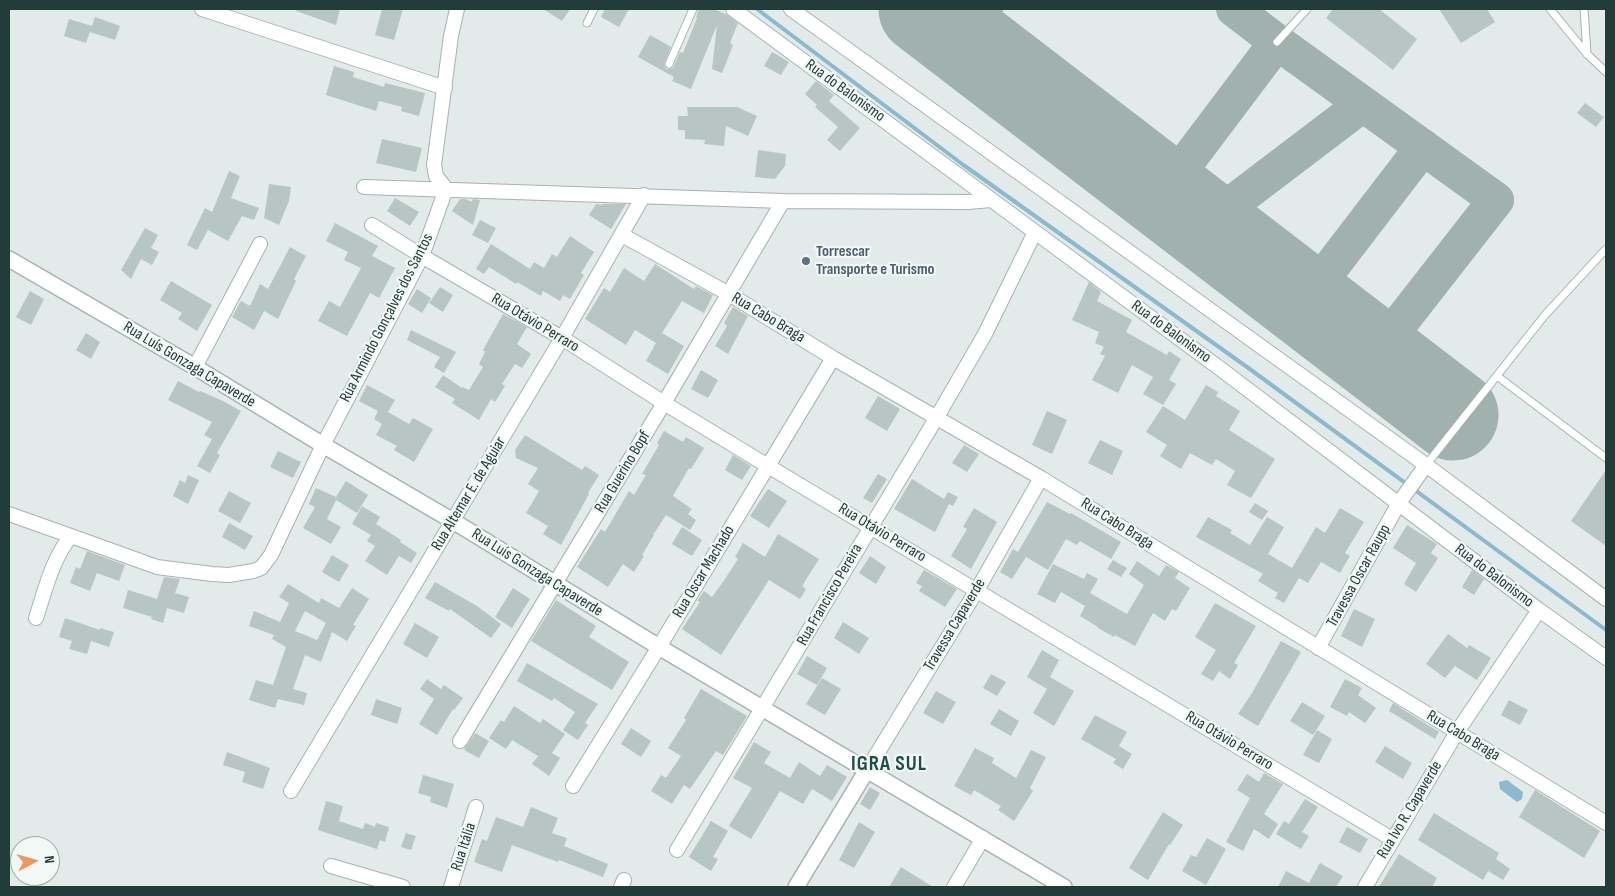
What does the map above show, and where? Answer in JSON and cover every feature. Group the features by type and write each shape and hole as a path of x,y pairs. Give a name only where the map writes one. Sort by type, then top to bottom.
{"street":[{"path":"202,9 445,88"},
{"path":"446,189 436,176 434,165 456,9"},
{"name":"Rua do Balonismo","path":"733,9 1034,232 1402,500 1539,610 1606,658"},
{"path":"791,9 1423,471 1606,599"},
{"path":"364,187 783,201 968,202 991,200"},
{"name":"Rua Armindo Gonçalves dos Santos","path":"9,514 157,567 229,575 253,572 261,568 271,554 322,445 422,256 446,189"},
{"name":"Rua Altemar E. de Aguiar","path":"291,791 562,338 644,195"},
{"name":"Rua Guerino Bopf","path":"460,741 664,403 783,201"},
{"name":"Rua Otávio Perraro","path":"372,225 562,338 768,466 1392,839"},
{"name":"Rua Francisco Pereira","path":"677,850 763,709 985,334 1034,232"},
{"name":"Rua Cabo Braga","path":"622,236 729,294 833,358 1041,478 1606,823"},
{"path":"195,367 260,244"},
{"name":"Rua Luís Gonzaga Capaverde","path":"9,259 195,367 659,647 1064,887"},
{"name":"Rua Oscar Machado","path":"573,786 833,358"},
{"name":"Travessa Oscar Raupp","path":"1318,648 1402,500 1423,471"},
{"name":"Travessa Capaverde","path":"867,770 977,590 1041,478"},
{"path":"36,618 48,580 57,559 71,536"},
{"path":"1457,732 1539,610"},
{"name":"Rua Ivo R. Capaverde","path":"1364,887 1457,732"},
{"path":"796,887 867,770"},
{"name":"Rua Itália","path":"451,887 476,806"},
{"path":"954,887 982,838"},
{"path":"331,866 403,887"}],"lane":[{"path":"587,23 594,9"},
{"path":"669,64 693,9"},
{"path":"1277,42 1307,9"},
{"path":"1550,9 1587,54 1606,72"},
{"path":"1584,9 1587,54"},
{"path":"1423,471 1545,315 1606,249"},
{"path":"1496,376 1606,458"}],"water":[{"path":"1507,780 1523,792 1522,799 1517,802 1500,789 1499,782"}],"building":[{"path":"297,9 340,9 336,25 296,11"},
{"path":"382,9 403,9 394,40 375,35"},
{"path":"543,9 570,9 562,21"},
{"path":"605,9 629,9 619,27 601,17"},
{"path":"699,9 713,9 726,14 738,23 730,43 733,45 722,73 712,69 717,25 691,89 672,81 674,77 638,57 650,35 671,47 664,64 666,69 673,68 680,52 683,53"},
{"path":"1333,9 1379,9 1417,39 1393,70 1326,18"},
{"path":"1439,9 1487,9 1495,22 1461,43"},
{"path":"95,17 120,26 115,40 90,32"},
{"path":"69,19 92,26 86,43 64,36"},
{"path":"772,52 789,62 781,75 764,66"},
{"path":"334,66 354,72 353,77 384,87 385,83 425,93 419,116 401,111 402,107 379,101 376,111 326,95"},
{"path":"816,81 834,95 829,101 860,128 840,151 827,140 838,127 815,107 817,105 805,94"},
{"path":"1585,103 1604,117 1596,127 1577,113"},
{"path":"687,107 737,107 757,116 748,136 726,126 724,146 704,144 705,140 685,139 685,130 678,130 678,116 688,116"},
{"path":"382,139 422,148 416,172 376,163"},
{"path":"758,150 786,154 785,166 775,179 755,177"},
{"path":"229,171 240,176 231,198 259,208 254,220 242,216 228,241 208,230 197,250 187,245 205,208 212,212"},
{"path":"269,184 291,187 289,201 279,225 264,218"},
{"path":"395,198 419,212 410,226 387,211"},
{"path":"460,199 466,199 471,202 473,199 480,200 473,225 452,211"},
{"path":"596,204 626,204 611,229 589,215"},
{"path":"480,220 496,228 488,243 472,235"},
{"path":"335,223 378,246 372,256 395,268 379,298 370,293 347,336 318,321 329,301 340,307 361,268 344,260 348,252 326,241"},
{"path":"145,228 158,235 151,248 159,252 152,265 141,259 131,279 121,270"},
{"path":"570,236 594,252 581,273 584,275 570,299 563,295 560,301 543,291 541,296 517,282 516,284 489,267 484,274 476,269 491,244 530,269 534,262 544,268 552,254 557,257"},
{"path":"290,247 306,256 294,279 296,281 278,319 264,311 254,330 232,317 241,301 250,306 260,284 268,289"},
{"path":"655,264 694,289 696,286 713,295 704,313 682,301 662,333 684,346 668,374 646,361 656,343 635,330 626,345 585,319 604,288 610,292 624,268 644,281"},
{"path":"171,281 212,305 197,331 178,319 182,313 160,300"},
{"path":"1089,282 1101,292 1097,301 1132,320 1126,332 1167,355 1169,351 1181,359 1169,380 1176,384 1163,405 1143,394 1153,377 1132,365 1118,393 1092,380 1105,356 1100,354 1104,347 1095,343 1099,332 1072,320"},
{"path":"440,287 453,295 443,312 429,303"},
{"path":"417,289 431,298 422,313 408,304"},
{"path":"30,291 44,299 31,325 16,317"},
{"path":"733,307 748,316 728,354 715,346 727,326 724,323"},
{"path":"503,314 527,327 517,344 531,354 522,368 515,364 502,384 505,386 495,402 491,399 479,420 452,403 455,399 435,387 443,375 462,388 469,390 483,367 479,364 485,352 483,350"},
{"path":"411,330 456,352 444,373 434,367 440,357 407,340"},
{"path":"86,333 100,342 91,359 76,350"},
{"path":"701,370 718,380 708,398 691,389"},
{"path":"178,381 241,411 217,453 220,455 210,473 197,466 212,439 204,435 212,422 168,400"},
{"path":"367,385 395,400 388,412 409,424 413,418 433,429 414,462 394,450 397,446 376,435 382,424 374,419 378,411 359,401"},
{"path":"1206,385 1218,392 1216,396 1240,411 1229,430 1275,459 1251,498 1227,485 1235,471 1216,459 1212,465 1190,453 1181,469 1160,456 1167,445 1146,432 1163,406 1185,420"},
{"path":"878,396 900,409 887,431 865,418"},
{"path":"1047,411 1067,420 1052,454 1032,445"},
{"path":"664,431 683,442 686,437 704,448 691,469 689,468 673,496 692,509 688,514 696,520 690,530 666,515 653,535 642,555 644,556 634,572 623,564 608,587 577,567 601,529 605,532 629,491 634,495 646,475 642,474 659,445 657,443"},
{"path":"525,435 582,470 585,466 599,475 561,545 543,534 548,526 526,513 539,491 528,484 538,468 516,458 515,450"},
{"path":"1100,440 1123,451 1112,475 1088,463"},
{"path":"964,445 979,454 967,472 952,463"},
{"path":"278,451 301,462 293,478 270,467"},
{"path":"733,455 751,466 742,480 725,470"},
{"path":"1606,470 1606,546 1571,521"},
{"path":"878,474 887,479 872,503 863,498"},
{"path":"188,475 199,480 188,504 173,496 180,480 185,483"},
{"path":"912,479 944,499 948,492 958,497 953,506 949,504 935,532 894,509"},
{"path":"346,481 368,495 357,513 336,500 327,519 341,527 331,544 303,528 315,507 309,504 316,488 336,497"},
{"path":"768,489 787,501 769,528 750,516"},
{"path":"229,491 251,503 240,523 218,511"},
{"path":"1047,502 1071,513 1121,542 1111,559 1080,541 1077,545 1066,539 1048,570 1026,557 1012,579 1000,572 1013,549 1018,552"},
{"path":"1255,503 1268,511 1262,520 1249,512"},
{"path":"362,506 380,517 376,524 417,553 411,563 399,556 387,575 365,561 375,546 367,541 371,535 352,524"},
{"path":"974,508 997,522 971,569 951,556 967,529 963,527"},
{"path":"1340,508 1364,522 1345,553 1350,556 1340,573 1321,562 1308,583 1299,578 1284,603 1275,598 1278,593 1258,581 1263,574 1196,537 1208,517 1232,530 1230,533 1250,545 1267,517 1284,527 1268,554 1292,568 1316,527 1325,533"},
{"path":"229,523 253,536 245,550 222,537"},
{"path":"1407,525 1437,544 1431,553 1438,558 1416,592 1404,584 1416,563 1393,548"},
{"path":"682,527 702,540 692,556 672,544"},
{"path":"778,534 819,559 802,586 806,589 800,599 769,580 721,655 682,629 700,602 697,601 704,591 712,597 725,579 738,559 735,557 743,543 765,557"},
{"path":"87,551 125,565 119,581 97,573 90,591 70,583 76,567 80,569"},
{"path":"332,555 349,565 339,582 322,572"},
{"path":"870,556 886,567 876,584 859,573"},
{"path":"1113,560 1127,568 1121,577 1107,569"},
{"path":"1137,561 1159,576 1166,565 1179,572 1175,578 1190,588 1176,611 1172,609 1165,621 1153,613 1135,646 1115,635 1114,637 1080,616 1085,606 1061,592 1055,603 1037,594 1053,564 1084,579 1087,573 1098,579 1090,593 1127,614 1144,585 1129,574"},
{"path":"924,570 957,589 945,607 919,591 922,586 916,583"},
{"path":"1472,570 1484,579 1474,595 1462,587"},
{"path":"164,577 180,579 175,593 189,597 184,613 167,608 163,623 151,619 152,617 123,608 128,590 157,599"},
{"path":"435,582 477,606 501,624 491,638 450,609 449,611 425,598"},
{"path":"288,584 319,603 321,598 339,608 352,588 369,599 353,625 356,626 347,641 332,632 321,662 305,655 293,689 307,693 304,705 278,699 275,708 249,700 256,680 273,685 286,647 272,639 274,635 249,626 254,611 280,622 289,603 279,597","holes":["305,611 326,623 317,640 295,631"]},
{"path":"513,588 530,599 512,628 495,617"},
{"path":"556,600 596,626 589,637 629,662 612,690 531,641"},
{"path":"1215,603 1256,626 1234,663 1238,665 1230,679 1219,671 1213,681 1201,674 1216,650 1195,637"},
{"path":"1354,609 1375,619 1362,647 1341,636"},
{"path":"65,618 100,630 100,628 114,632 109,647 91,641 87,654 69,649 72,641 59,637"},
{"path":"843,622 869,638 859,654 834,638"},
{"path":"415,623 439,637 427,658 403,644"},
{"path":"1448,634 1467,648 1469,645 1491,658 1477,680 1455,666 1445,678 1426,664"},
{"path":"1281,641 1301,652 1258,726 1238,714"},
{"path":"1042,650 1059,660 1050,677 1074,691 1054,726 1033,713 1047,689 1027,677"},
{"path":"807,656 827,668 817,685 797,674"},
{"path":"527,663 598,704 585,723 588,725 578,740 563,730 575,712 554,698 552,701 517,681"},
{"path":"991,674 1006,682 997,696 983,688"},
{"path":"822,678 841,689 825,715 806,704"},
{"path":"427,679 441,689 444,685 463,698 453,709 437,735 419,724 434,699 420,689"},
{"path":"1345,679 1362,688 1358,695 1376,708 1365,723 1349,712 1347,716 1330,707"},
{"path":"701,689 747,716 723,755 716,751 690,789 684,785 672,804 651,791 661,775 666,778 681,756 668,748 686,720 684,718"},
{"path":"936,691 956,702 943,724 923,713"},
{"path":"376,699 402,708 397,724 371,715"},
{"path":"1509,700 1528,710 1520,725 1501,715"},
{"path":"1302,702 1325,716 1313,735 1290,721"},
{"path":"1393,703 1439,732 1435,739 1389,711"},
{"path":"514,706 540,723 543,719 565,734 552,753 560,758 549,776 532,764 538,756 512,740 506,749 489,738 501,720 504,722"},
{"path":"999,709 1019,721 1011,736 990,724"},
{"path":"1095,715 1127,732 1119,746 1132,754 1123,769 1113,763 1116,759 1081,739"},
{"path":"631,728 651,741 641,757 621,744"},
{"path":"1317,730 1332,739 1319,763 1303,755"},
{"path":"475,733 489,741 479,758 464,750"},
{"path":"754,742 771,752 764,763 790,778 799,762 820,776 827,765 847,777 832,801 812,789 803,804 780,791 751,839 729,826 752,788 733,778"},
{"path":"1385,746 1412,763 1403,779 1375,762"},
{"path":"975,748 994,758 992,763 1016,778 1031,750 1046,757 1030,788 1033,791 1014,821 998,810 1001,806 974,790 971,795 954,786"},
{"path":"227,752 270,768 263,789 242,782 245,772 223,765"},
{"path":"1264,773 1283,784 1264,814 1278,824 1269,839 1254,829 1243,851 1226,842 1250,798 1237,790 1247,774 1259,782"},
{"path":"423,775 454,784 447,808 430,802 431,797 418,793"},
{"path":"870,787 880,793 870,810 860,804"},
{"path":"1535,790 1600,831 1584,858 1519,817"},
{"path":"1305,799 1318,807 1302,832 1309,836 1301,849 1276,834 1284,821 1289,824"},
{"path":"326,801 343,806 339,821 363,829 365,823 375,827 376,823 389,827 385,842 380,840 377,849 318,830"},
{"path":"531,807 558,818 552,833 567,838 564,846 608,864 603,877 512,845 502,872 474,862 482,839 487,841 496,817 523,827"},
{"path":"1163,812 1183,825 1169,844 1148,880 1129,868"},
{"path":"1434,813 1499,853 1496,859 1510,869 1503,880 1488,871 1483,880 1418,840"},
{"path":"711,821 728,831 713,857 718,859 711,871 689,857"},
{"path":"859,822 875,832 854,868 839,860"},
{"path":"1347,827 1368,839 1360,853 1339,842"},
{"path":"406,833 416,836 411,850 401,847"},
{"path":"1207,838 1226,849 1206,885 1182,871 1191,855 1196,857"},
{"path":"1399,854 1437,878 1432,887 1379,887"},
{"path":"1320,863 1343,876 1336,887 1278,887 1286,871 1309,883"},
{"path":"901,867 933,887 889,887"}],"waterway":[{"path":"757,9 962,164 1247,367 1606,630"}],"taxiway":[{"path":"960,37 985,9"},
{"path":"1234,9 1496,200 1375,355"},
{"path":"1164,192 1277,42"},
{"path":"1205,224 1363,104"},
{"path":"1305,301 1423,147"}],"runway":[{"path":"924,9 1453,415"}],"place":[{"name":"Torrescar Transporte e Turismo","path":"806,261"}],"district":[{"name":"IGRA SUL","path":"889,765"}]}
